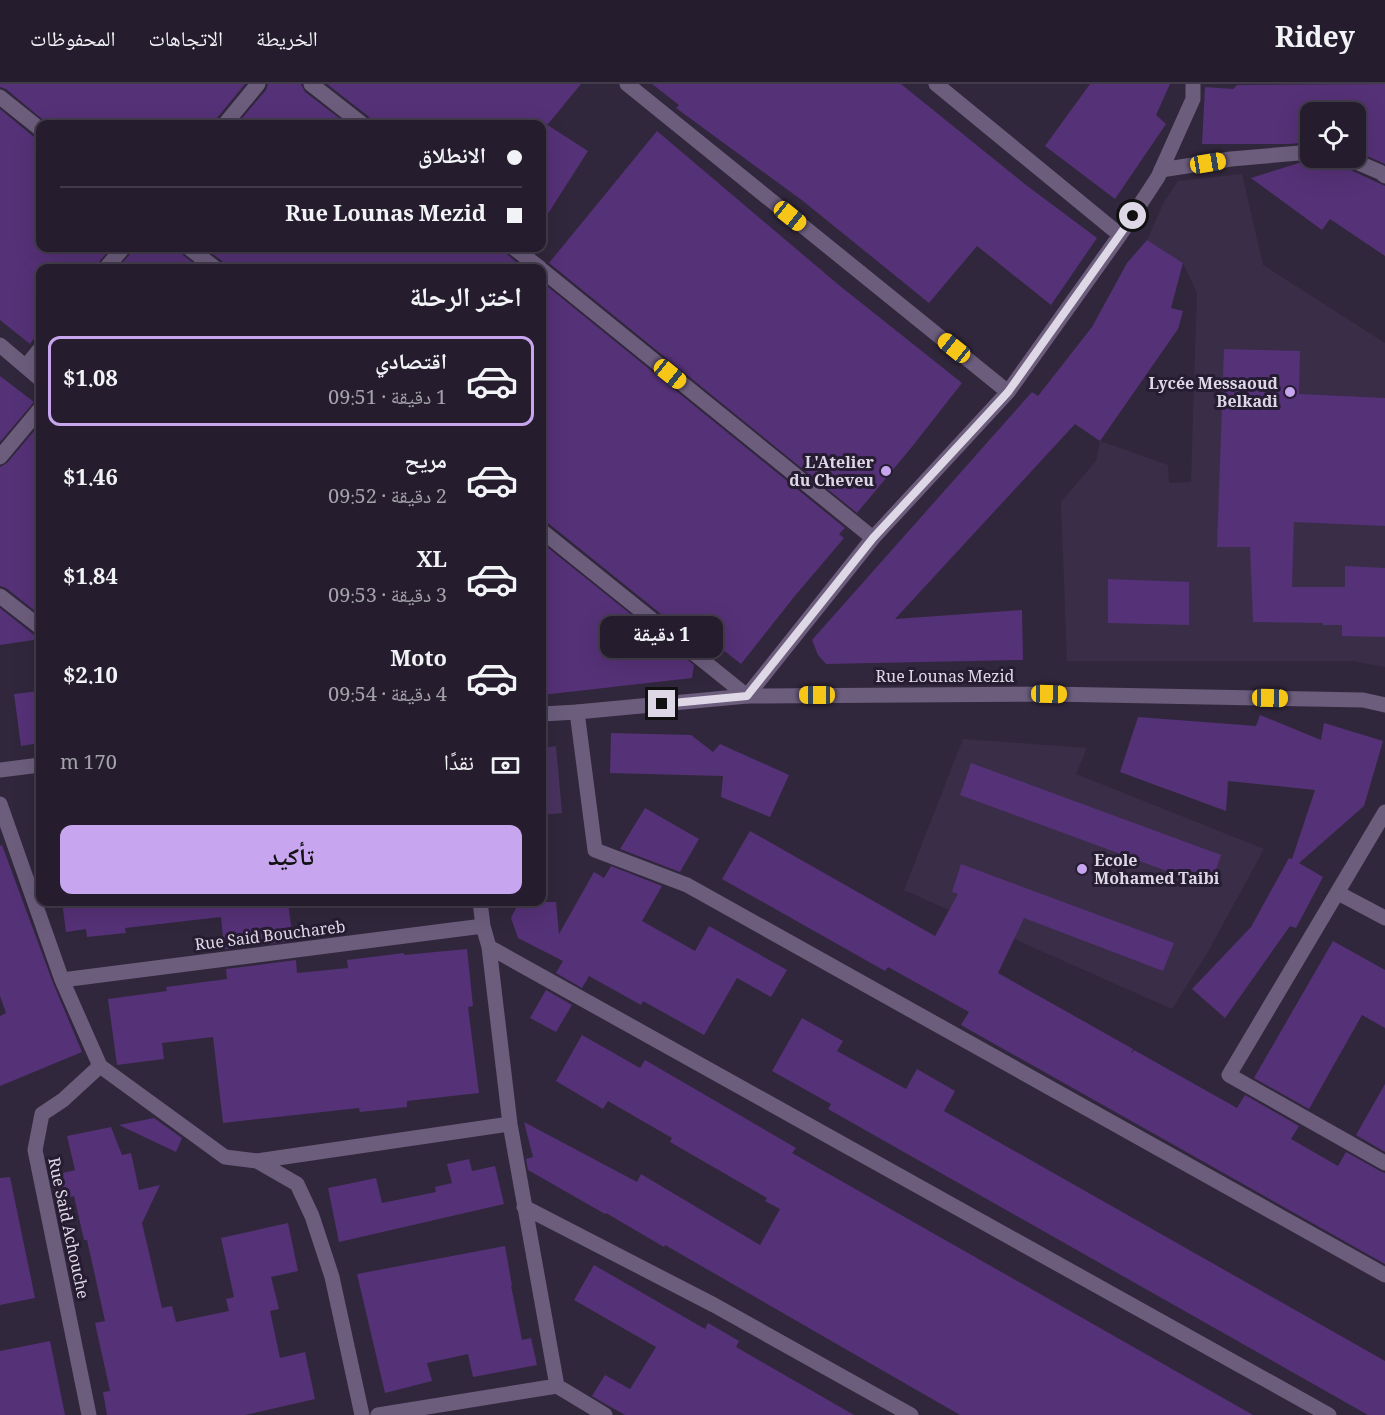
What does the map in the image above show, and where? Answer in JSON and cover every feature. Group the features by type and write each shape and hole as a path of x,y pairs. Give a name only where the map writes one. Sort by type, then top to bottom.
{"street":[{"path":"228,120 258,84"},
{"path":"311,84 357,120"},
{"path":"627,84 1008,392"},
{"path":"936,84 1120,235"},
{"path":"546,534 747,696 873,538 1008,392 1120,235 1158,177 1193,99 1193,84"},
{"path":"0,97 36,126"},
{"path":"1161,170 1231,159 1300,153"},
{"path":"1366,166 1385,176"},
{"path":"109,264 120,252"},
{"path":"194,252 210,264"},
{"path":"519,252 535,264"},
{"path":"546,273 873,538"},
{"path":"0,345 36,375"},
{"path":"26,366 36,354"},
{"path":"0,457 36,414"},
{"path":"0,596 36,624"},
{"name":"Rue Lounas Mezid","path":"546,714 747,696 1061,694 1363,700 1385,705"},
{"path":"577,712 596,850 687,885 1385,1275"},
{"path":"0,770 36,766"},
{"path":"0,804 62,980 100,1066 225,1157 257,1161 510,1124"},
{"path":"1385,812 1229,1075 1385,1163"},
{"path":"1338,893 1385,918"},
{"path":"480,906 489,947 510,1124 557,1386"},
{"name":"Rue Said Bouchareb","path":"62,980 483,926"},
{"path":"489,947 1329,1415"},
{"name":"Rue Said Achouche","path":"89,1415 35,1150 42,1114 63,1100 100,1066"},
{"path":"257,1161 297,1184 312,1216 332,1277 362,1415"},
{"path":"524,1207 714,1305 911,1415"},
{"path":"378,1415 557,1386 605,1415"}],"shaded area":[{"name":"Lycée Messaoud Belkadi","path":"1242,174 1263,265 1385,343 1385,667 1352,661 1067,661 1061,502 1096,461 1100,441 1168,465 1169,483 1191,482 1197,293 1183,263 1147,240 1164,202 1178,181"},
{"name":"Ecole Mohamed Taibi","path":"963,739 1087,748 1076,774 1264,849 1209,950 1172,1009 904,890"},
{"path":"556,746 562,813 546,815 546,747"}],"building":[{"path":"0,84 245,84 217,120 43,120 6,89 0,87"},
{"path":"268,84 301,84 305,92 342,120 240,120 266,90"},
{"path":"327,84 581,84 548,124 546,120 371,120"},
{"path":"652,84 901,84 1026,185 1097,238 1051,305 977,246 929,303 803,201 676,108 679,105"},
{"path":"1090,84 1170,84 1156,115 1166,124 1115,199 1045,146"},
{"path":"1385,84 1385,164 1366,155 1366,102 1300,102 1300,143 1202,144 1205,87 1233,89 1237,85"},
{"path":"0,109 36,137 36,252 108,252 98,264 36,264 36,336 30,344 0,320"},
{"path":"546,124 588,151 546,217"},
{"path":"657,131 840,286 962,383 857,513 549,263"},
{"path":"1299,163 1300,168 1346,168 1385,186 1385,256 1330,219 1322,230 1251,178"},
{"path":"1147,240 1183,263 1171,308 1183,311 1178,329 1100,441 1075,424 895,619 1022,610 1023,660 826,664 818,655 812,640 1032,392 1038,396 1092,327 1127,263"},
{"path":"131,252 181,252 195,264 121,264"},
{"path":"210,252 506,252 516,262 515,264 224,264"},
{"path":"546,285 845,528 839,534 844,538 741,664 698,630 697,643 546,523"},
{"path":"1224,349 1300,351 1299,394 1385,398 1385,526 1294,522 1292,587 1345,587 1345,566 1385,568 1385,637 1342,636 1342,625 1253,622 1250,547 1217,547"},
{"path":"0,376 34,402 0,442"},
{"path":"36,429 36,612 6,588 0,586 0,467 7,463"},
{"path":"546,546 694,665 692,678 546,695"},
{"path":"1108,579 1189,582 1189,625 1108,623"},
{"path":"0,608 36,636 36,640 0,645"},
{"path":"36,691 36,744 21,746 14,694"},
{"path":"1260,715 1321,740 1324,723 1383,741 1364,806 1299,863 1323,877 1296,928 1290,926 1225,1018 1192,989 1251,927 1289,858 1292,859 1315,790 1228,781 1226,811 1120,772 1138,717 1256,726"},
{"path":"611,733 691,735 713,752 720,744 789,775 770,817 721,797 723,776 610,773"},
{"path":"971,763 1221,855 1210,887 960,795"},
{"path":"645,808 699,839 680,872 620,849"},
{"path":"750,831 935,936 958,894 952,892 961,864 1174,943 1163,971 1024,918 998,973 1133,1049 1131,1054 1134,1050 1237,1108 1245,1095 1299,1126 1291,1139 1338,1166 1346,1152 1385,1173 1385,1264 961,1025 969,1012 888,967 885,971 722,879"},
{"path":"2,845 53,983 82,1052 0,1086 0,1016 6,1013 0,996 0,846"},
{"path":"611,866 662,886 642,921 695,951 709,926 787,970 771,997 737,978 704,1035 643,1001 641,1005 589,976 582,988 556,973 563,961 518,938 511,918 517,906 546,906 546,902 556,902 559,934 594,872 604,878"},
{"path":"63,906 231,906 231,908 289,906 293,941 224,949 221,917 125,928 126,933 87,937 86,929 66,932"},
{"path":"1333,941 1385,970 1385,1028 1362,1015 1309,1109 1254,1078"},
{"path":"467,949 473,1006 468,1007 479,1093 407,1101 407,1107 360,1112 359,1108 223,1123 213,1037 162,1043 164,1059 117,1065 108,999 167,991 166,987 227,979 226,969 296,960 297,973 348,968 347,960"},
{"path":"546,990 572,1005 556,1032 530,1018"},
{"path":"802,1018 843,1041 837,1051 906,1089 917,1069 955,1091 944,1111 1385,1361 1385,1415 1368,1415 828,1109 831,1104 772,1071"},
{"path":"582,1035 640,1068 645,1060 796,1148 792,1153 1253,1415 960,1415 665,1245 664,1247 605,1214 528,1170 526,1159 533,1157 524,1122 637,1182 641,1174 760,1245 780,1209 765,1201 767,1198 670,1142 672,1138 608,1101 603,1109 556,1081"},
{"path":"1385,1084 1385,1152 1356,1135"},
{"path":"154,1118 182,1138 176,1152 119,1125"},
{"path":"111,1127 122,1155 131,1153 139,1190 160,1185 142,1223 162,1308 172,1306 176,1322 229,1311 226,1299 234,1297 221,1238 288,1223 298,1271 271,1277 279,1309 270,1311 280,1358 305,1352 315,1399 245,1415 107,1415 103,1392 110,1391 95,1323 105,1321 87,1240 84,1240 74,1196 60,1199 54,1175 75,1170 67,1136"},
{"path":"469,1159 472,1171 495,1166 504,1204 339,1242 328,1188 376,1178 382,1203 436,1192 435,1187 452,1183 447,1164"},
{"path":"10,1177 35,1298 0,1305 0,1178"},
{"path":"505,1246 522,1340 531,1338 537,1365 473,1377 468,1354 427,1363 432,1381 385,1393 357,1274"},
{"path":"594,1265 705,1329 708,1323 739,1341 736,1347 854,1415 625,1415 602,1402 592,1396 605,1375 630,1389 656,1347 574,1300"},
{"path":"50,1341 65,1415 0,1415 0,1351"}],"place":[{"name":"Lycée Messaoud Belkadi","path":"1290,392"},
{"name":"L'Atelier du Cheveu","path":"886,471"},
{"name":"Ecole Mohamed Taibi","path":"1082,869"}],"route":[{"path":"662,704 747,696 873,538 1008,392 1133,216"}]}
